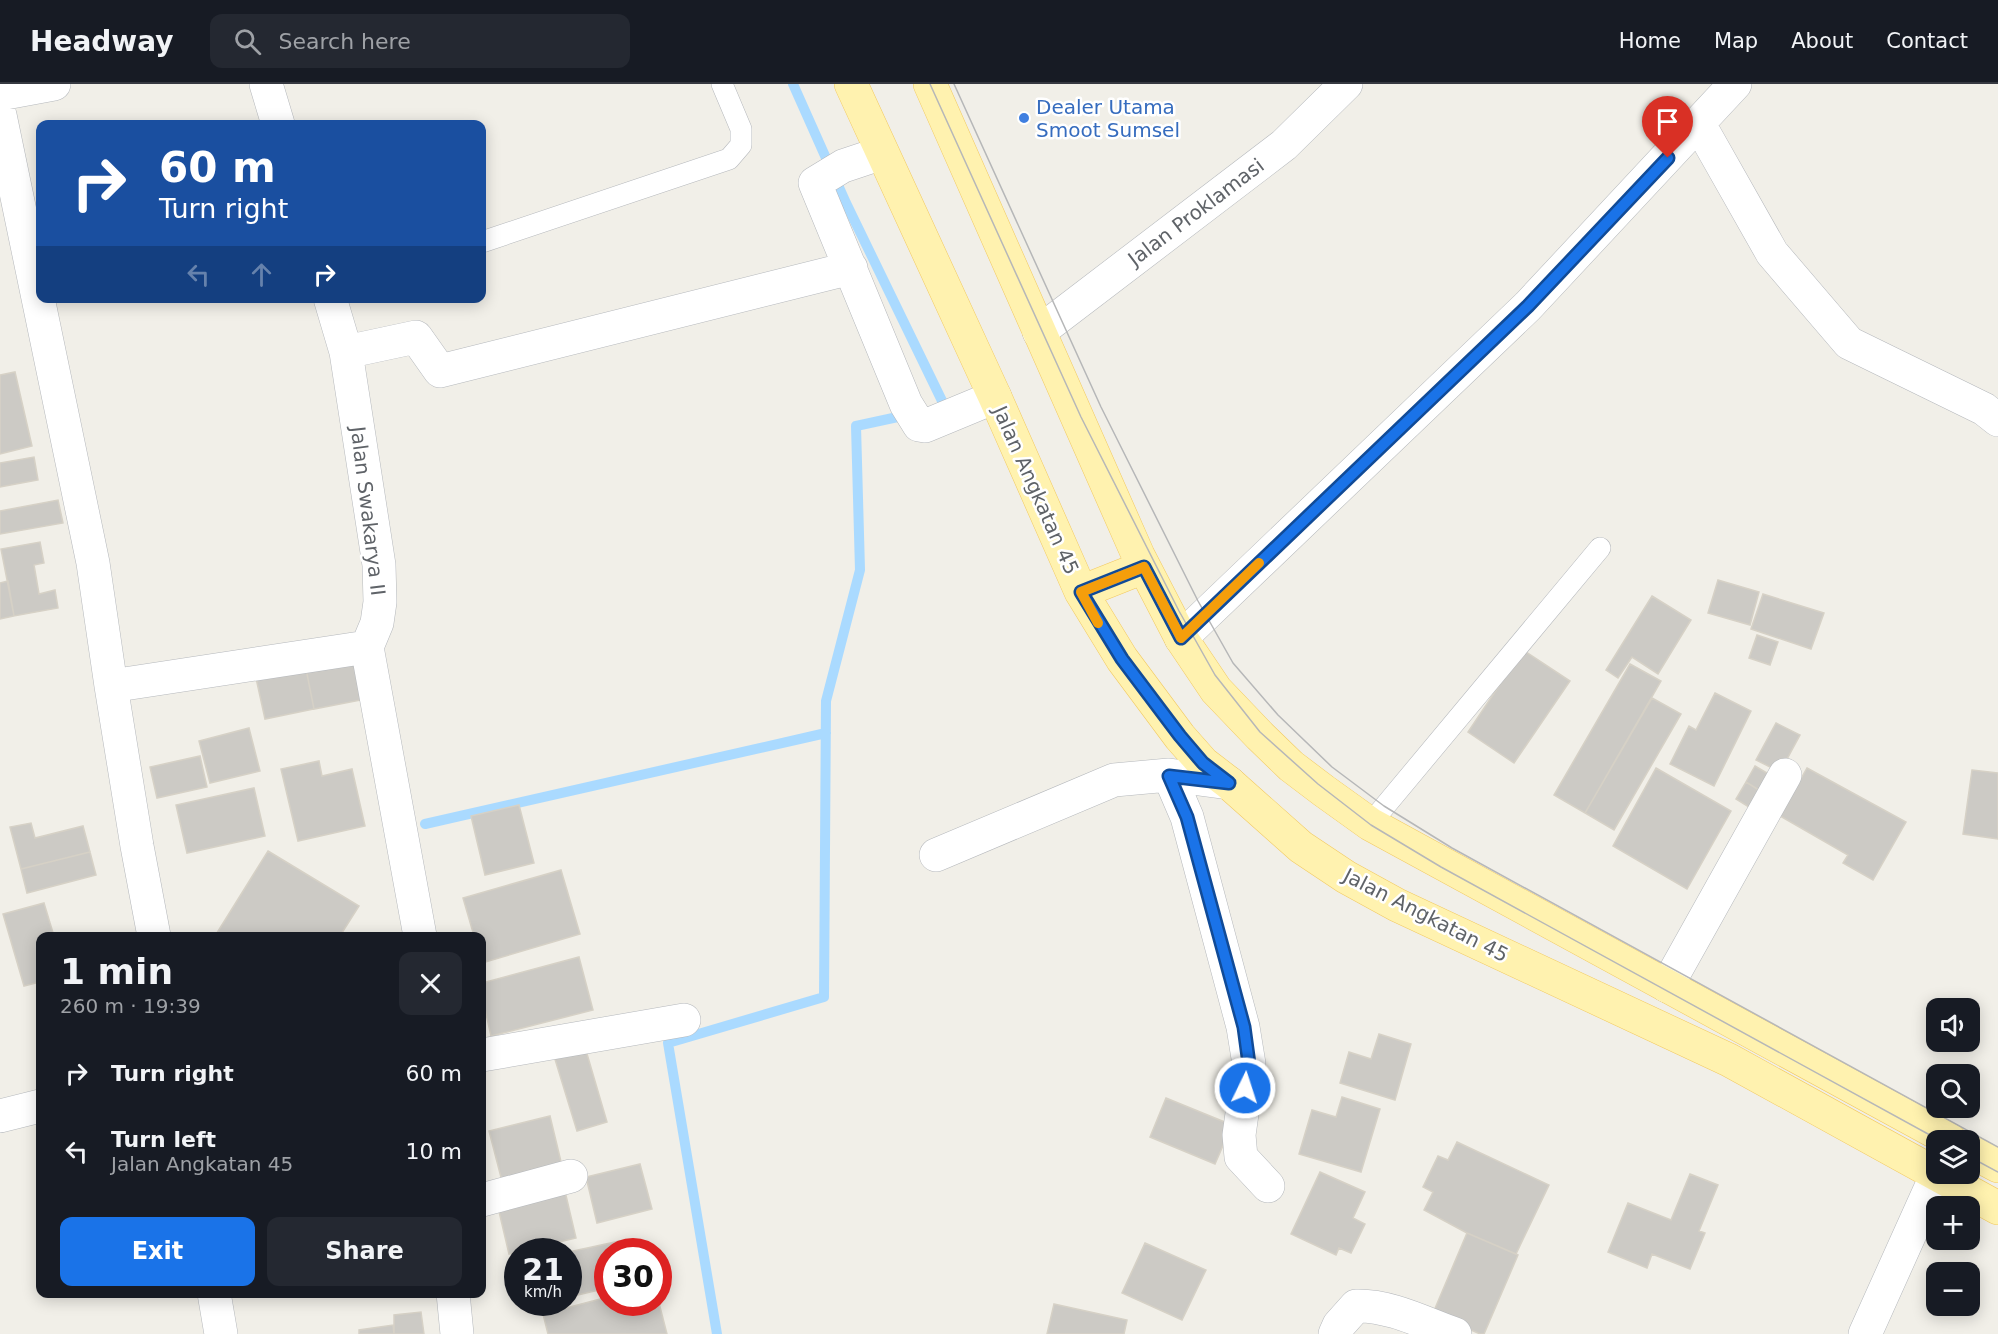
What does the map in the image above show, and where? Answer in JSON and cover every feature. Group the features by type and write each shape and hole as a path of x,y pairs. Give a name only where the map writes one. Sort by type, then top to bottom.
{"main road":[{"name":"Jalan Angkatan 45","path":"851,84 995,397 1081,592 1122,659 1203,763 1301,847 1397,905 1729,1060 1926,1168"},
{"path":"931,85 1144,567 1181,638 1216,690 1260,736 1292,766 1332,798 1370,824 1932,1130"},
{"path":"1081,592 1144,567"},
{"path":"1980,1156 1998,1166"},
{"name":"Jalan Angkatan 45","path":"1954,1184 1998,1209"}],"street":[{"path":"0,94 54,84"},
{"path":"266,84 277,120"},
{"name":"Jalan Proklamasi","path":"1039,332 1284,145 1346,84"},
{"path":"1181,638 1528,306 1735,84"},
{"path":"0,115 36,288"},
{"path":"1699,124 1772,253 1849,343 1984,409 1998,420"},
{"path":"882,153 843,166 815,183 913,414 931,425 995,397"},
{"path":"346,352 416,337 440,371 851,268"},
{"path":"39,303 93,563 137,846 153,932"},
{"name":"Jalan Swakarya II","path":"331,303 346,352 379,565 380,602 377,623 367,647"},
{"path":"111,686 367,647 419,932"},
{"path":"1667,986 1785,775"},
{"path":"936,855 1114,780 1169,776 1229,783"},
{"path":"1169,776 1187,817 1244,1027 1249,1064 1239,1135 1241,1156 1268,1186"},
{"path":"486,1054 684,1020"},
{"path":"0,1116 36,1107"},
{"path":"486,1199 571,1176"},
{"path":"1865,1334 1932,1184"},
{"path":"215,1298 221,1334"},
{"path":"453,1298 457,1334"},
{"path":"1335,1334 1339,1325 1356,1306 1367,1305 1386,1309 1455,1334"}],"lane":[{"path":"486,241 729,159 741,145 741,129 722,84"},
{"path":"1370,824 1600,548"}],"building":[{"path":"15,372 32,446 0,454 0,375"},
{"path":"34,457 38,480 0,487 0,463"},
{"path":"58,500 63,523 0,534 0,511"},
{"path":"40,542 44,563 34,565 39,594 55,590 58,608 14,616 1,549"},
{"path":"1718,580 1759,592 1750,625 1708,613"},
{"path":"8,581 14,616 0,619 0,583"},
{"path":"1763,594 1824,613 1811,649 1751,629"},
{"path":"1652,596 1691,620 1658,674 1632,657 1618,678 1606,670"},
{"path":"1757,635 1778,642 1770,665 1749,658"},
{"path":"1523,650 1570,681 1514,763 1468,732"},
{"path":"353,659 361,700 314,709 306,669"},
{"path":"1630,664 1661,681 1585,813 1554,795"},
{"path":"306,669 314,709 265,719 256,678"},
{"path":"1715,693 1751,711 1714,786 1670,764 1689,726 1696,730"},
{"path":"1652,698 1681,714 1614,830 1585,813"},
{"path":"1776,723 1800,735 1780,772 1756,760"},
{"path":"249,728 260,771 210,783 199,741"},
{"path":"200,756 207,787 157,798 150,767"},
{"path":"319,761 322,776 352,769 365,826 298,841 281,769"},
{"path":"1755,766 1772,776 1762,792 1746,782"},
{"path":"1656,768 1731,811 1687,889 1613,846"},
{"path":"1807,768 1906,822 1873,880 1843,863 1848,855 1780,816"},
{"path":"1972,770 1998,773 1998,839 1963,834"},
{"path":"1746,782 1762,792 1752,809 1736,799"},
{"path":"254,788 265,836 187,853 176,805"},
{"path":"519,805 534,863 485,875 471,816"},
{"path":"31,823 35,838 83,826 90,852 21,869 10,827"},
{"path":"268,851 359,906 343,932 217,932"},
{"path":"90,852 96,875 27,893 21,869"},
{"path":"561,870 580,934 486,962 486,932 473,932 463,898"},
{"path":"44,903 53,932 36,932 36,983 24,986 3,914"},
{"path":"579,957 593,1010 491,1036 486,1014 486,982"},
{"path":"1379,1034 1411,1044 1395,1100 1340,1083 1349,1052 1371,1059"},
{"path":"585,1047 607,1122 577,1131 554,1056"},
{"path":"1342,1097 1380,1109 1361,1172 1299,1154 1312,1110 1336,1117"},
{"path":"1166,1098 1232,1125 1215,1164 1150,1137"},
{"path":"550,1116 563,1170 503,1185 489,1131"},
{"path":"1457,1142 1549,1185 1516,1254 1467,1233 1424,1210 1433,1192 1423,1187 1438,1156 1448,1160"},
{"path":"640,1164 652,1209 597,1223 586,1177"},
{"path":"1320,1172 1365,1192 1353,1218 1365,1224 1351,1253 1339,1248 1336,1255 1291,1234"},
{"path":"1690,1174 1718,1185 1699,1231 1705,1233 1690,1269 1652,1254 1647,1268 1608,1252 1628,1203 1671,1220"},
{"path":"564,1187 576,1238 505,1238 497,1203"},
{"path":"1467,1233 1518,1255 1484,1334 1433,1313"},
{"path":"1145,1243 1206,1270 1182,1320 1122,1293"},
{"path":"594,1246 594,1291 582,1294 582,1249"},
{"path":"594,1301 594,1316 662,1316 667,1334 548,1334 544,1316 582,1316 582,1304"},
{"path":"1054,1304 1127,1320 1124,1334 1047,1334"},
{"path":"421,1312 424,1334 394,1334 394,1315"},
{"path":"393,1325 394,1334 359,1334 359,1330"}],"waterway":[{"path":"793,84 846,203 945,407 940,409"},
{"path":"717,1334 668,1043 824,997 826,701 860,570 856,426 907,415"},
{"path":"425,824 826,733"}],"tram line":[{"path":"930,84 1081,417 1179,611 1215,675 1260,732 1318,784 1371,825 1441,867 1926,1133"},
{"path":"954,84 1101,407 1198,601 1233,663 1278,715 1332,767 1384,806 1452,848 1998,1147"},
{"path":"1980,1162 1998,1172"}],"slow traffic":[{"path":"1098,623 1081,592 1144,567 1181,638 1259,563"}],"place":[{"name":"Dealer Utama Smoot Sumsel","path":"1024,118"}],"route":[{"path":"1245,1088 1249,1064 1244,1027 1187,817 1169,776 1229,783 1203,763 1180,736 1122,659 1081,592 1144,567 1181,638 1528,306 1668,158"}]}
